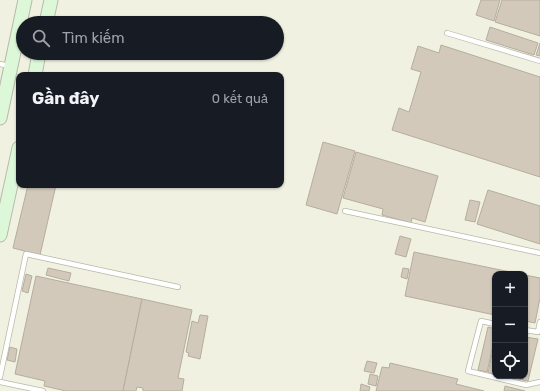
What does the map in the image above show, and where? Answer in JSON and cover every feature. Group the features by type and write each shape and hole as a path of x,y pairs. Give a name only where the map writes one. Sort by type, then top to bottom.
{"street":[{"path":"20,16 25,0"},
{"path":"48,16 51,0"},
{"path":"0,118 5,66 16,30"},
{"path":"36,72 38,60"},
{"path":"0,236 16,162"}],"lane":[{"path":"447,33 540,61"},
{"path":"345,211 540,253"},
{"path":"0,377 3,352 26,254 178,287"},
{"path":"492,323 481,321 468,371 526,385 540,382"},
{"path":"528,330 538,332 540,322"},
{"path":"0,382 43,391"}],"building":[{"path":"481,0 500,0 494,21 476,15"},
{"path":"502,0 540,0 540,36 495,22"},
{"path":"490,27 538,43 534,55 486,40"},
{"path":"540,43 540,56 536,55"},
{"path":"441,45 540,77 540,177 392,130 399,108 409,112 421,72 411,69 418,46 439,53"},
{"path":"323,142 355,151 337,214 306,205"},
{"path":"356,152 438,176 425,222 412,218 411,223 382,215 383,209 343,198"},
{"path":"27,188 55,188 40,255 13,248"},
{"path":"488,190 540,206 540,244 477,224"},
{"path":"470,200 480,202 475,222 465,220"},
{"path":"400,236 411,239 406,257 395,254"},
{"path":"414,252 506,271 492,271 492,314 405,296"},
{"path":"48,268 71,273 69,281 46,275"},
{"path":"403,268 409,269 407,279 401,277"},
{"path":"26,274 32,276 28,293 22,291"},
{"path":"36,276 142,299 123,391 66,391 44,386 45,381 15,374"},
{"path":"528,276 540,278 540,298 535,323 528,322"},
{"path":"142,299 192,310 178,378 184,379 182,391 143,391 143,388 137,387 136,391 123,391"},
{"path":"200,315 208,316 200,359 188,356 189,353 186,352 192,321 198,323"},
{"path":"488,327 492,328 492,350 487,372 478,370"},
{"path":"528,337 538,339 528,381 518,379 528,379"},
{"path":"10,347 17,349 15,362 7,360"},
{"path":"492,354 492,374 488,373"},
{"path":"367,361 377,363 374,373 364,371"},
{"path":"390,363 458,379 456,384 484,391 376,391 382,367 389,368"},
{"path":"370,374 378,376 376,386 368,384"},
{"path":"361,384 370,387 369,391 360,391"},
{"path":"505,386 525,391 504,391"}]}
